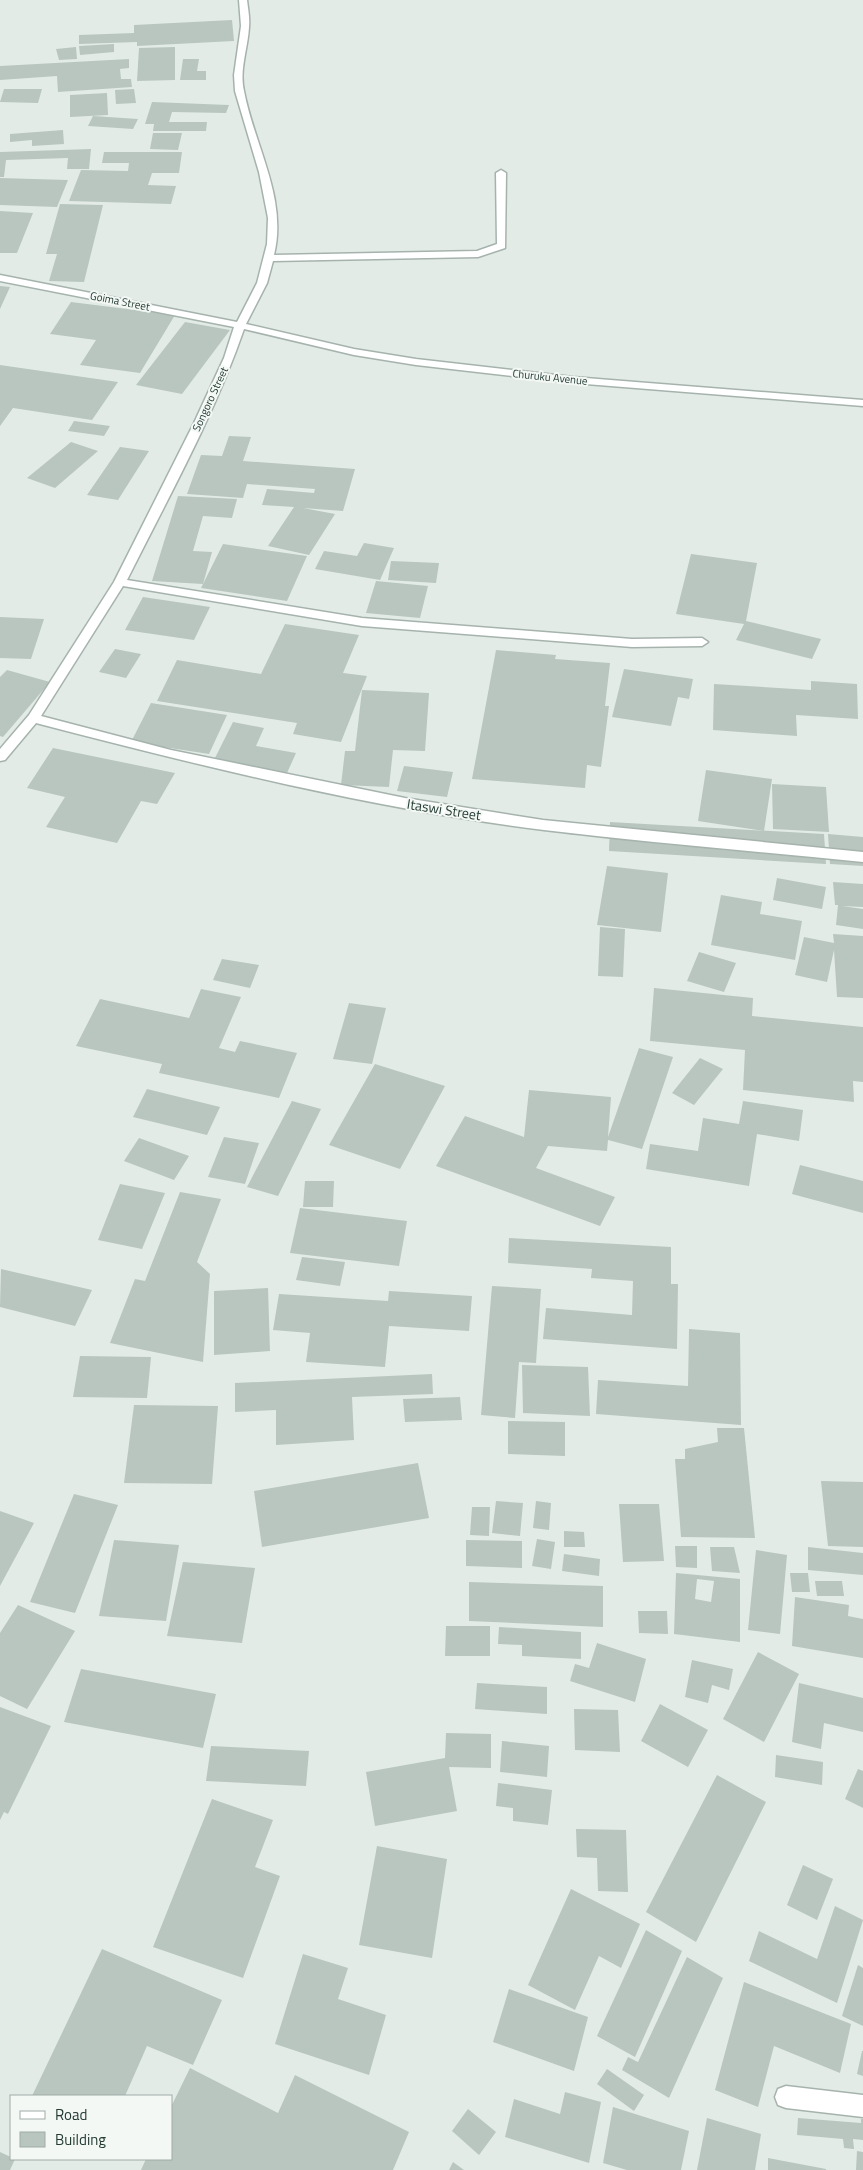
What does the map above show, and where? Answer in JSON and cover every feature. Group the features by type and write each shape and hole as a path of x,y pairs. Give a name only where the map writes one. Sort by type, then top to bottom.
{"street":[{"name":"Songoro Street","path":"0,757 33,718 120,582 199,423 229,358 240,326 262,283 268,258 273,218 269,195 239,91 238,75 245,26 243,0"},
{"path":"268,258 478,254 492,251 502,246 501,173"},
{"name":"Goima Street","path":"0,278 195,315 240,326"},
{"name":"Churuku Avenue","path":"240,326 354,352 416,362 573,380 863,403"},
{"path":"120,582 362,622 632,643 702,642"},
{"name":"Itaswi Street","path":"33,718 171,754 406,803 543,825 863,857"},
{"path":"786,2097 863,2106"}],"building":[{"path":"232,20 234,41 137,46 137,42 79,44 79,35 134,33 134,25"},
{"path":"114,44 114,52 80,55 79,46"},
{"path":"76,47 77,59 59,60 56,49"},
{"path":"175,47 175,80 137,81 139,48"},
{"path":"129,59 129,68 120,69 121,79 131,79 132,87 58,92 57,76 0,80 0,66"},
{"path":"183,59 199,59 197,71 206,71 206,80 180,80"},
{"path":"4,89 42,89 38,103 0,102"},
{"path":"134,89 136,103 116,104 115,90"},
{"path":"107,93 108,115 70,117 70,95"},
{"path":"152,102 229,105 226,113 172,112 169,122 207,122 206,131 153,131 154,124 145,124"},
{"path":"93,116 138,119 133,129 88,126"},
{"path":"63,130 64,144 32,146 32,140 10,142 10,134"},
{"path":"153,133 182,133 178,150 150,149"},
{"path":"91,149 89,169 67,169 68,158 6,160 4,177 0,177 0,152"},
{"path":"104,152 182,152 179,173 152,173 148,185 176,186 171,204 69,201 81,170 128,171 129,163 102,163"},
{"path":"0,178 68,180 57,207 0,205"},
{"path":"60,204 103,205 84,282 49,281 57,254 46,254"},
{"path":"0,211 33,213 17,253 0,253"},
{"path":"0,286 10,287 0,309"},
{"path":"71,302 175,315 140,373 80,365 96,340 50,334"},
{"path":"185,322 230,330 182,394 136,385"},
{"path":"0,365 118,382 92,420 13,408 0,426"},
{"path":"74,421 110,426 104,436 68,431"},
{"path":"229,436 251,437 243,461 355,469 343,511 303,508 335,514 309,555 268,546 294,507 262,505 267,489 314,493 315,489 247,484 243,498 187,494 201,455 222,456"},
{"path":"71,442 98,451 55,488 27,478"},
{"path":"120,447 149,451 118,500 87,495"},
{"path":"178,496 237,499 232,518 203,516 193,551 212,552 203,584 152,581"},
{"path":"364,543 394,548 380,580 315,569 324,551 357,556"},
{"path":"223,544 307,556 287,601 201,588"},
{"path":"691,554 757,563 746,621 821,639 812,659 736,640 744,624 676,614"},
{"path":"391,561 439,563 436,583 388,580"},
{"path":"376,581 428,586 420,618 366,613"},
{"path":"143,597 210,607 194,640 125,630"},
{"path":"0,617 44,619 31,659 0,658"},
{"path":"285,624 359,635 343,673 367,676 341,742 293,734 297,723 157,701 177,660 261,674"},
{"path":"115,649 141,654 126,678 99,672"},
{"path":"496,650 556,655 555,659 610,663 605,706 609,706 601,767 587,765 585,788 472,779"},
{"path":"624,669 693,679 689,699 678,697 671,726 612,717"},
{"path":"7,670 50,682 3,737 0,736 0,677"},
{"path":"811,681 857,684 858,719 796,715 797,736 713,730 714,684 811,690"},
{"path":"362,690 429,693 425,751 393,750 389,787 341,785 345,751 355,751"},
{"path":"151,703 227,715 209,754 131,742"},
{"path":"233,722 264,728 256,746 296,753 287,773 214,760"},
{"path":"53,748 175,773 157,804 141,801 117,843 46,827 65,797 27,788"},
{"path":"404,766 453,772 447,797 397,791"},
{"path":"706,770 772,779 764,831 698,821"},
{"path":"772,784 826,787 829,832 773,829"},
{"path":"610,822 824,834 826,864 609,851"},
{"path":"828,834 863,837 863,866 830,864"},
{"path":"607,866 668,873 661,932 597,925"},
{"path":"777,878 826,887 822,909 773,900"},
{"path":"833,882 863,884 863,907 842,906 863,909 863,929 836,925 838,905 835,905"},
{"path":"721,895 762,902 760,914 802,921 795,960 711,945"},
{"path":"600,927 625,929 623,977 598,976"},
{"path":"833,934 863,936 863,998 837,997 834,950 827,982 795,975 804,937 834,943"},
{"path":"699,952 736,963 724,992 687,981"},
{"path":"222,959 259,965 250,988 213,980"},
{"path":"654,988 753,998 752,1016 863,1027 863,1082 853,1081 854,1102 743,1090 745,1050 650,1041"},
{"path":"201,989 241,997 219,1048 235,1052 240,1041 297,1053 279,1098 159,1073 162,1064 76,1046 100,999 189,1018"},
{"path":"349,1003 386,1008 372,1064 333,1059"},
{"path":"639,1048 673,1057 642,1149 608,1140 607,1151 548,1146 536,1168 615,1197 600,1226 436,1166 465,1116 524,1137 529,1090 611,1097 608,1137"},
{"path":"700,1058 723,1069 694,1105 672,1093"},
{"path":"375,1064 445,1086 400,1169 329,1145"},
{"path":"147,1089 220,1107 207,1135 133,1117"},
{"path":"292,1101 321,1109 278,1196 247,1187"},
{"path":"743,1101 803,1110 799,1141 757,1134 749,1186 646,1169 650,1144 698,1151 703,1118 739,1124"},
{"path":"224,1137 259,1143 245,1184 208,1177"},
{"path":"139,1138 189,1156 174,1180 124,1161"},
{"path":"800,1165 863,1181 863,1213 792,1194"},
{"path":"305,1181 334,1181 333,1207 303,1207"},
{"path":"120,1184 165,1193 142,1249 98,1240"},
{"path":"180,1192 221,1199 197,1262 210,1274 203,1362 110,1343 135,1279 145,1281"},
{"path":"300,1208 407,1221 399,1266 290,1253"},
{"path":"509,1238 671,1247 671,1284 678,1284 677,1349 543,1339 546,1308 632,1315 633,1281 591,1278 592,1269 508,1263"},
{"path":"302,1257 345,1262 340,1286 296,1280"},
{"path":"1,1269 92,1290 75,1326 0,1307"},
{"path":"492,1286 541,1289 536,1363 519,1362 515,1418 481,1415"},
{"path":"268,1288 270,1351 214,1355 214,1291"},
{"path":"389,1291 472,1296 469,1331 389,1326 385,1367 306,1362 310,1333 273,1330 279,1294 388,1301"},
{"path":"689,1329 740,1333 741,1425 596,1414 598,1380 688,1386"},
{"path":"80,1356 151,1357 147,1398 73,1397"},
{"path":"522,1365 588,1367 590,1416 523,1413"},
{"path":"432,1374 433,1394 352,1397 354,1440 276,1445 276,1410 235,1412 235,1383"},
{"path":"460,1397 462,1420 405,1422 403,1399"},
{"path":"134,1405 218,1406 212,1484 124,1483"},
{"path":"508,1421 565,1422 565,1456 508,1454"},
{"path":"717,1428 744,1428 755,1538 681,1537 675,1459 685,1459 685,1449 718,1442"},
{"path":"418,1463 429,1518 262,1547 254,1491"},
{"path":"821,1481 863,1482 863,1547 828,1546"},
{"path":"74,1494 118,1505 75,1613 30,1602"},
{"path":"496,1501 523,1503 520,1536 492,1533"},
{"path":"536,1501 551,1503 549,1530 533,1528"},
{"path":"619,1504 659,1504 664,1561 623,1562"},
{"path":"472,1507 490,1507 489,1536 470,1535"},
{"path":"0,1511 34,1523 0,1586"},
{"path":"564,1531 584,1532 585,1547 564,1547"},
{"path":"537,1539 555,1542 551,1569 532,1566"},
{"path":"114,1540 179,1545 166,1621 99,1616"},
{"path":"466,1540 522,1541 522,1568 466,1566"},
{"path":"675,1546 697,1546 697,1568 676,1567"},
{"path":"710,1547 734,1547 740,1573 712,1571"},
{"path":"808,1547 863,1553 863,1575 808,1570"},
{"path":"756,1550 787,1555 780,1634 748,1630"},
{"path":"564,1554 600,1559 599,1576 562,1571"},
{"path":"183,1562 255,1568 242,1643 167,1636"},
{"path":"676,1573 740,1579 740,1642 674,1634","holes":["697,1579 714,1581 711,1602 695,1599"]},
{"path":"790,1573 808,1573 810,1592 792,1592"},
{"path":"815,1581 842,1581 844,1596 817,1596"},
{"path":"469,1582 603,1586 603,1627 469,1621"},
{"path":"795,1597 849,1605 848,1616 863,1619 863,1658 792,1646"},
{"path":"18,1605 75,1631 27,1709 0,1696 0,1633"},
{"path":"638,1611 667,1611 668,1634 639,1633"},
{"path":"446,1626 490,1626 490,1656 445,1656"},
{"path":"499,1627 581,1632 581,1659 522,1656 522,1645 498,1644"},
{"path":"597,1643 646,1659 635,1702 570,1681 575,1664 589,1668"},
{"path":"758,1652 799,1674 764,1742 723,1719"},
{"path":"692,1660 733,1669 729,1690 712,1685 708,1703 685,1697"},
{"path":"81,1669 216,1694 203,1748 64,1722"},
{"path":"477,1683 547,1687 547,1714 475,1709"},
{"path":"799,1683 863,1698 863,1732 824,1723 821,1749 792,1742"},
{"path":"660,1704 708,1730 688,1767 641,1741"},
{"path":"0,1707 51,1726 8,1814 4,1812 0,1820"},
{"path":"574,1709 618,1710 620,1752 575,1750"},
{"path":"446,1733 491,1734 491,1768 449,1767 457,1811 375,1826 366,1772 445,1758"},
{"path":"502,1741 549,1746 547,1777 500,1772"},
{"path":"211,1746 309,1751 306,1786 206,1781"},
{"path":"776,1755 823,1762 822,1785 775,1777"},
{"path":"858,1769 863,1771 863,1808 845,1799"},
{"path":"717,1775 766,1802 696,1942 646,1912"},
{"path":"498,1783 552,1790 548,1825 513,1821 513,1808 496,1806"},
{"path":"212,1799 273,1820 255,1867 280,1876 243,1978 153,1947"},
{"path":"576,1829 626,1830 628,1892 598,1891 597,1858 577,1857"},
{"path":"377,1846 447,1859 432,1958 359,1945"},
{"path":"803,1865 833,1879 817,1920 787,1905"},
{"path":"571,1889 640,1924 621,1968 599,1956 575,2010 528,1985"},
{"path":"835,1906 863,1920 837,2003 749,1961 759,1931 817,1959"},
{"path":"646,1930 682,1951 635,2057 597,2036"},
{"path":"102,1949 222,2000 193,2065 147,2046 125,2095 32,2095"},
{"path":"303,1954 348,1968 338,1999 386,2015 369,2075 275,2044"},
{"path":"687,1957 723,1978 669,2098 622,2070 628,2057 638,2062"},
{"path":"858,1965 863,1968 863,2026 842,2016"},
{"path":"744,1982 851,2024 840,2073 774,2046 758,2107 715,2090"},
{"path":"509,1989 588,2017 574,2071 493,2042"},
{"path":"863,2051 863,2076 857,2074"},
{"path":"190,2068 278,2113 295,2075 409,2132 393,2170 141,2170 146,2160 172,2160 172,2105"},
{"path":"607,2069 644,2095 634,2111 597,2084"},
{"path":"565,2092 601,2102 589,2163 505,2137 514,2099 560,2114"},
{"path":"613,2107 689,2131 681,2170 627,2170 603,2163"},
{"path":"468,2109 496,2132 479,2155 452,2131"},
{"path":"707,2118 761,2134 755,2170 697,2170"},
{"path":"798,2118 861,2123 861,2119 863,2119 863,2140 853,2139 854,2149 844,2148 843,2139 797,2135"},
{"path":"857,2151 863,2152 863,2170 856,2170"},
{"path":"0,2152 10,2157 10,2160 15,2160 10,2170 0,2170"},
{"path":"768,2158 826,2169 826,2170 768,2170"},
{"path":"453,2162 464,2170 449,2170"}]}
